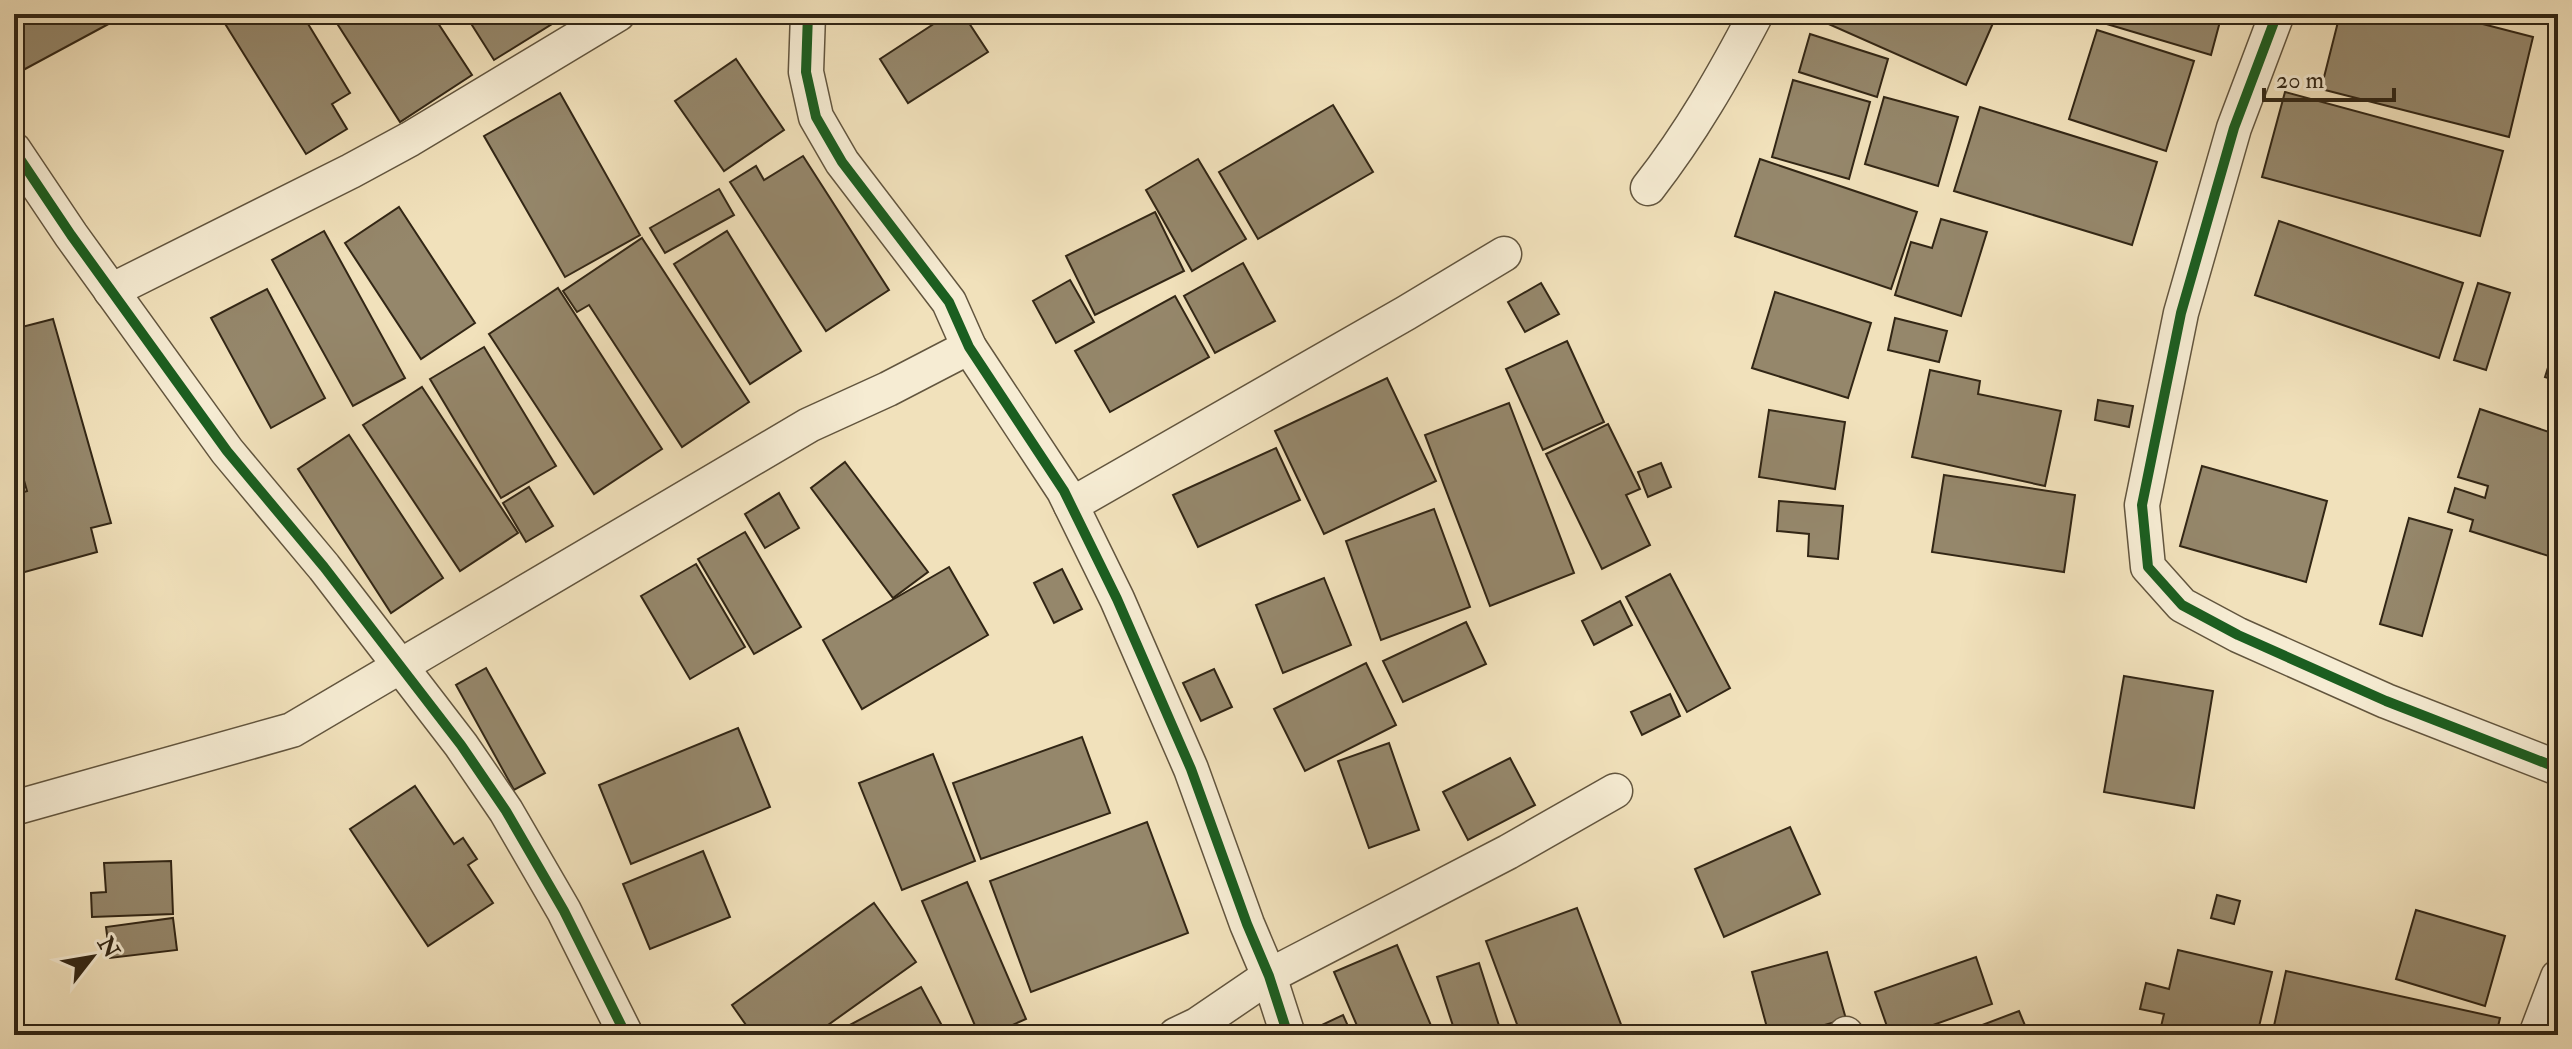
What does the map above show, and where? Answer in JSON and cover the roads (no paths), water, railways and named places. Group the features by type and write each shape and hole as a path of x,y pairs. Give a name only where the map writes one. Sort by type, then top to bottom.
{"street":[{"path":"111,291 410,139 618,14"},
{"path":"808,14 806,72 816,117 842,162 949,302 969,347 1064,491 1117,599 1191,769 1288,1035"},
{"path":"1648,188 1679,148 1721,81 1756,14"},
{"path":"2277,14 2234,128 2181,313 2142,505 2148,567 2182,605 2238,635 2386,701 2558,768"},
{"path":"14,150 227,451 324,567 461,745 506,811 564,911 626,1035"},
{"path":"1071,505 1504,254"},
{"path":"14,808 292,730 809,425 969,347"},
{"path":"1176,1035 1197,1025 1269,976 1508,852 1615,791"},
{"path":"2536,1035 2558,977"}]}
